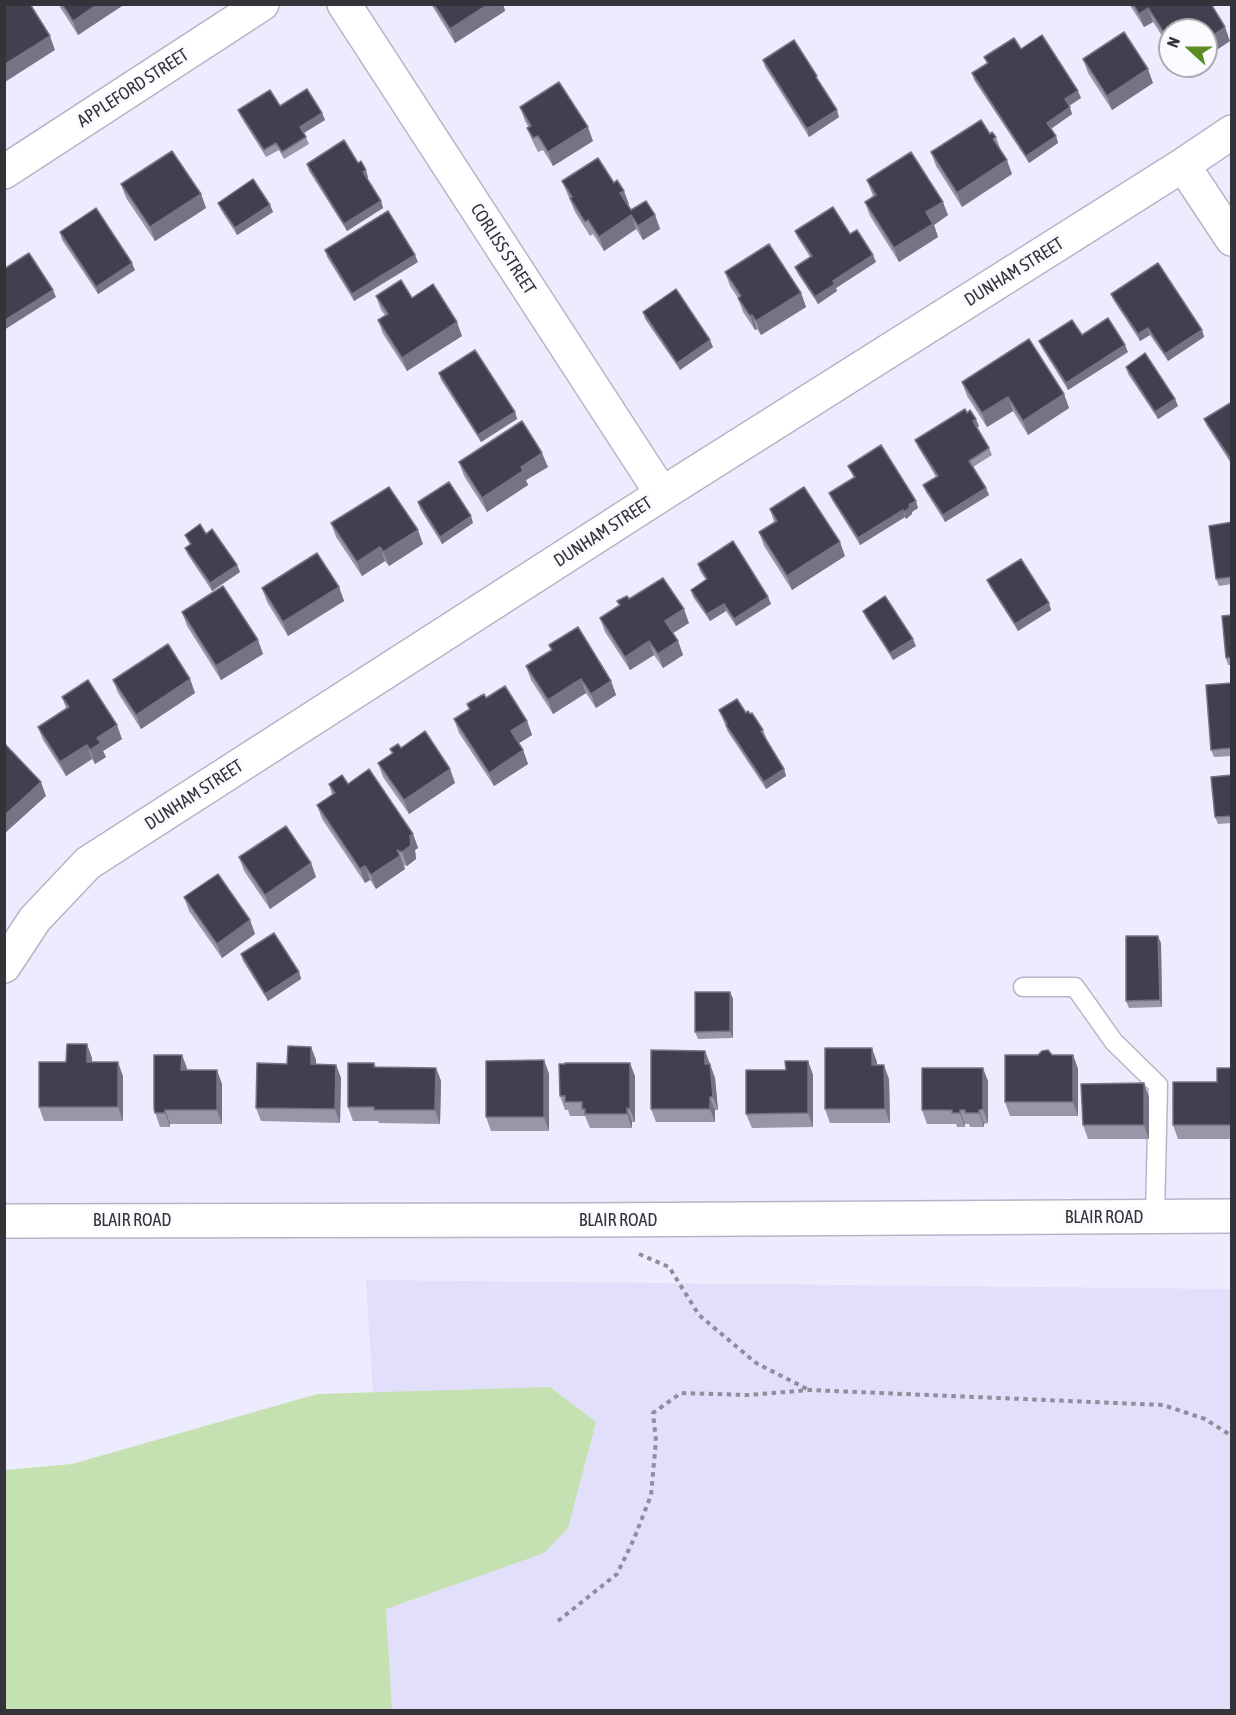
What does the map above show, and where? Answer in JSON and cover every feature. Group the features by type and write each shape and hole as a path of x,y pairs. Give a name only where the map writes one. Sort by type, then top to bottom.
{"street":[{"name":"APPLEFORD STREET","path":"4,172 262,4"},
{"name":"CORLISS STREET","path":"344,4 662,494"},
{"name":"DUNHAM STREET","path":"4,966 35,919 88,863 662,494 1232,132"},
{"path":"1183,165 1232,239"},
{"name":"BLAIR ROAD","path":"4,1221 1232,1216"}],"lane":[{"path":"1023,987 1075,987 1114,1042 1158,1085 1155,1216"}],"path":[{"path":"629,1249 669,1267 699,1315 756,1363 810,1390"},
{"path":"558,1622 616,1574 634,1539 651,1495 656,1441 653,1413 681,1393 748,1395 810,1390 1163,1405 1205,1419 1232,1436"}],"shaded area":[{"path":"366,1280 1231,1289 1231,1710 392,1710"}],"green space":[{"path":"550,1387 596,1422 568,1528 544,1553 386,1609 392,1710 5,1710 5,1470 72,1464 317,1394"}],"building":[{"path":"30,4 50,36 4,65 4,6"},
{"path":"62,4 98,4 73,21"},
{"path":"434,4 489,4 450,29"},
{"path":"1133,4 1211,4 1225,27 1218,32 1218,18 1158,18 1158,23 1148,8 1139,14"},
{"path":"1124,32 1148,69 1107,96 1083,59"},
{"path":"1042,35 1078,91 1065,99 1070,107 1047,123 1056,136 1026,156 972,73 988,63 984,57 1014,38 1021,49"},
{"path":"794,40 837,110 807,129 763,60"},
{"path":"559,82 588,127 548,152 538,136 533,138 527,128 531,126 520,107"},
{"path":"307,89 322,113 300,127 306,137 282,152 276,143 264,150 238,110 270,90 280,106"},
{"path":"981,120 990,134 992,132 996,137 993,139 1007,160 957,193 931,152"},
{"path":"344,140 358,163 361,161 366,170 363,172 381,201 344,224 307,164"},
{"path":"172,151 201,194 150,227 121,184"},
{"path":"911,152 943,202 926,212 933,224 894,248 865,202 876,195 867,180"},
{"path":"598,158 614,183 617,180 624,191 620,193 631,210 646,201 655,215 638,226 631,215 599,237 588,220 585,222 562,181"},
{"path":"253,179 270,205 235,228 218,203"},
{"path":"833,207 850,234 857,230 873,255 833,281 835,284 815,297 795,267 812,256 795,231"},
{"path":"96,208 132,263 96,287 60,232"},
{"path":"388,211 415,255 352,294 325,250"},
{"path":"769,244 801,293 756,321 738,298 741,296 725,272"},
{"path":"29,253 53,290 4,321 4,269"},
{"path":"1158,263 1202,330 1165,354 1148,328 1138,334 1111,294"},
{"path":"401,280 412,298 433,284 457,322 402,358 378,320 388,314 376,296"},
{"path":"676,289 710,340 677,363 643,312"},
{"path":"1108,318 1125,345 1066,383 1039,341 1072,320 1082,335"},
{"path":"1029,339 1064,394 1023,421 1008,397 982,413 962,382"},
{"path":"475,350 515,412 478,435 439,373"},
{"path":"1145,353 1175,399 1155,412 1126,367"},
{"path":"1232,402 1232,461 1204,419"},
{"path":"965,409 967,413 970,410 976,419 973,421 989,448 969,461 986,488 943,515 923,485 938,476 915,440"},
{"path":"522,421 542,453 521,467 523,471 482,498 459,462"},
{"path":"881,445 916,501 904,512 903,510 858,538 829,493 855,477 848,466"},
{"path":"449,482 471,516 440,537 418,502"},
{"path":"389,487 418,530 383,552 380,547 357,562 331,523"},
{"path":"804,487 840,542 787,576 759,532 777,521 770,509"},
{"path":"1232,522 1232,577 1216,579 1209,526"},
{"path":"200,524 206,534 212,529 237,565 210,583 185,548 191,544 185,535"},
{"path":"733,541 768,597 734,619 724,604 707,614 691,590 707,579 698,564"},
{"path":"317,553 339,587 283,622 262,588"},
{"path":"1021,559 1049,603 1015,624 987,580"},
{"path":"663,578 684,609 665,621 678,641 658,654 649,641 625,657 600,618 620,605 617,601 627,596 629,599"},
{"path":"223,586 258,640 216,666 182,612"},
{"path":"885,596 913,639 890,653 863,611"},
{"path":"1232,615 1232,657 1226,658 1222,616"},
{"path":"578,627 611,681 591,694 581,679 548,700 526,666 552,650 549,645"},
{"path":"168,644 190,679 136,715 113,680"},
{"path":"88,680 117,725 97,738 101,743 90,750 87,745 60,762 38,727 69,707 62,697"},
{"path":"1232,683 1232,748 1211,750 1206,685"},
{"path":"505,686 527,721 511,731 523,750 489,773 454,719 470,709 467,704 484,694 486,698"},
{"path":"737,699 746,713 748,711 752,713 784,769 764,782 726,725 719,710"},
{"path":"425,731 450,769 404,800 378,763 393,753 390,749 398,744 401,748"},
{"path":"4,743 41,782 4,816"},
{"path":"369,769 413,834 410,836 411,845 402,852 397,850 400,856 371,875 365,866 360,869 317,805 335,793 329,784 342,775 348,784"},
{"path":"1232,775 1232,816 1215,817 1211,777"},
{"path":"286,826 311,863 265,895 239,857"},
{"path":"218,874 250,920 217,944 184,897"},
{"path":"274,933 299,972 265,994 241,954"},
{"path":"1126,936 1158,936 1160,1000 1126,1001"},
{"path":"695,992 730,992 730,1031 695,1032"},
{"path":"67,1044 87,1044 87,1062 118,1062 118,1107 39,1107 39,1062 66,1062"},
{"path":"288,1046 311,1047 311,1064 336,1065 335,1109 256,1108 257,1063 287,1064"},
{"path":"825,1048 872,1048 872,1065 884,1065 885,1109 825,1109"},
{"path":"651,1050 705,1051 705,1064 710,1064 713,1097 710,1097 710,1109 651,1109"},
{"path":"1048,1050 1052,1055 1073,1055 1073,1102 1005,1102 1005,1055 1038,1055"},
{"path":"154,1055 182,1055 181,1070 217,1070 217,1110 165,1110 165,1113 155,1113"},
{"path":"544,1060 544,1117 486,1117 486,1061"},
{"path":"785,1061 808,1061 808,1113 746,1114 746,1070 786,1070"},
{"path":"348,1063 374,1063 374,1067 436,1068 435,1110 374,1110 374,1107 348,1107"},
{"path":"630,1063 630,1109 627,1108 627,1114 585,1114 582,1102 565,1102 565,1096 560,1096 559,1064"},
{"path":"922,1068 983,1068 983,1109 979,1110 979,1113 965,1113 965,1110 952,1113 952,1110 922,1110"},
{"path":"1217,1068 1232,1068 1232,1125 1173,1125 1173,1082 1217,1082"},
{"path":"1144,1083 1144,1125 1083,1125 1081,1084"}]}
